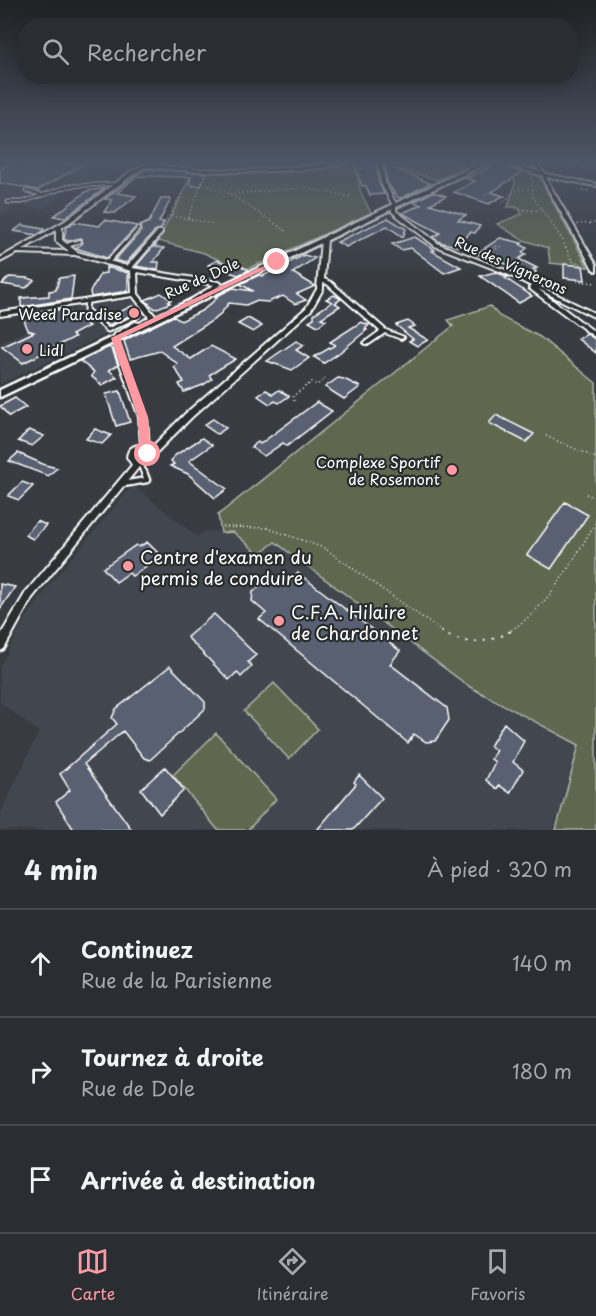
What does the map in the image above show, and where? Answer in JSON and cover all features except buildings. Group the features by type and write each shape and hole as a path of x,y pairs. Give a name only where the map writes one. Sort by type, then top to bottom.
{"main road":[{"name":"Rue de Dole","path":"0,394 115,338 137,322 194,300 324,241 403,202"},
{"name":"Rue de Dole","path":"0,388 219,284 394,206"}],"street":[{"path":"1,259 59,227 92,202"},
{"path":"392,202 394,206"},
{"path":"557,202 596,269"},
{"name":"Rue des Vignerons","path":"394,206 394,211 430,241 533,285 594,316"},
{"path":"59,227 57,238 75,253 132,269 219,284"},
{"path":"152,315 135,294 132,269 160,232"},
{"path":"131,455 146,452 159,444 309,309 318,295 324,241 334,233"},
{"path":"16,251 75,253"},
{"path":"320,280 329,283 384,331 401,337"},
{"path":"194,300 219,284"},
{"path":"533,285 531,288 596,336"},
{"path":"0,314 135,294"},
{"path":"367,343 384,331"},
{"path":"0,646 29,595 146,452 143,417 115,338"},
{"path":"127,474 131,455 144,432"},
{"path":"131,455 131,461 139,463"}],"lane":[{"path":"8,202 20,202"},
{"path":"107,263 138,229"},
{"path":"65,247 80,241"},
{"path":"87,301 86,310 108,330 137,322"},
{"path":"119,486 147,480 139,463"}],"path":[{"path":"160,232 177,202"},
{"path":"180,202 172,216 214,224"},
{"path":"188,219 195,202"},
{"path":"242,202 286,231"},
{"path":"537,202 562,239 572,261 589,266"},
{"path":"516,208 544,211"},
{"path":"573,224 596,223"},
{"path":"482,254 487,255 500,246 489,251"},
{"path":"577,281 596,283"},
{"path":"294,401 293,396 312,382 317,385 325,379 328,381"},
{"path":"546,436 596,458"},
{"path":"586,494 596,498"},
{"path":"223,527 267,528 324,548 451,638 475,644 502,637 543,605 596,522"}],"shaded area":[{"path":"0,202 54,202 44,209 15,205 0,215"},
{"path":"123,298 132,300 147,315 0,384 0,343 79,306"},
{"name":"C.F.A. Hilaire de Chardonnet","path":"133,485 197,537 205,531 233,532 275,541 470,687 579,745 556,830 0,830 0,815 39,732 0,702 0,667 23,623 51,583"}],"green space":[{"path":"178,202 365,202 371,213 247,269 235,263 230,265 204,253 158,241"},
{"path":"510,202 553,202 588,267 550,263 548,248 521,239 497,224 522,214 518,207 508,207"},
{"path":"490,306 499,316 540,337 596,383 596,830 556,830 579,745 470,687 275,542 259,554 233,532 221,533 218,515 453,326 448,320"},
{"path":"274,683 318,729 289,759 244,711"},
{"path":"216,733 276,799 248,830 218,830 173,775"}],"place":[{"name":"Weed Paradise","path":"134,313"},
{"name":"Lidl","path":"27,349"},
{"name":"Complexe Sportif de Rosemont","path":"452,470"},
{"name":"Centre d'examen du permis de conduire","path":"128,566"},
{"name":"C.F.A. Hilaire de Chardonnet","path":"279,621"}],"route":[{"path":"148,454 145,450 143,417 115,338 277,262"}]}
